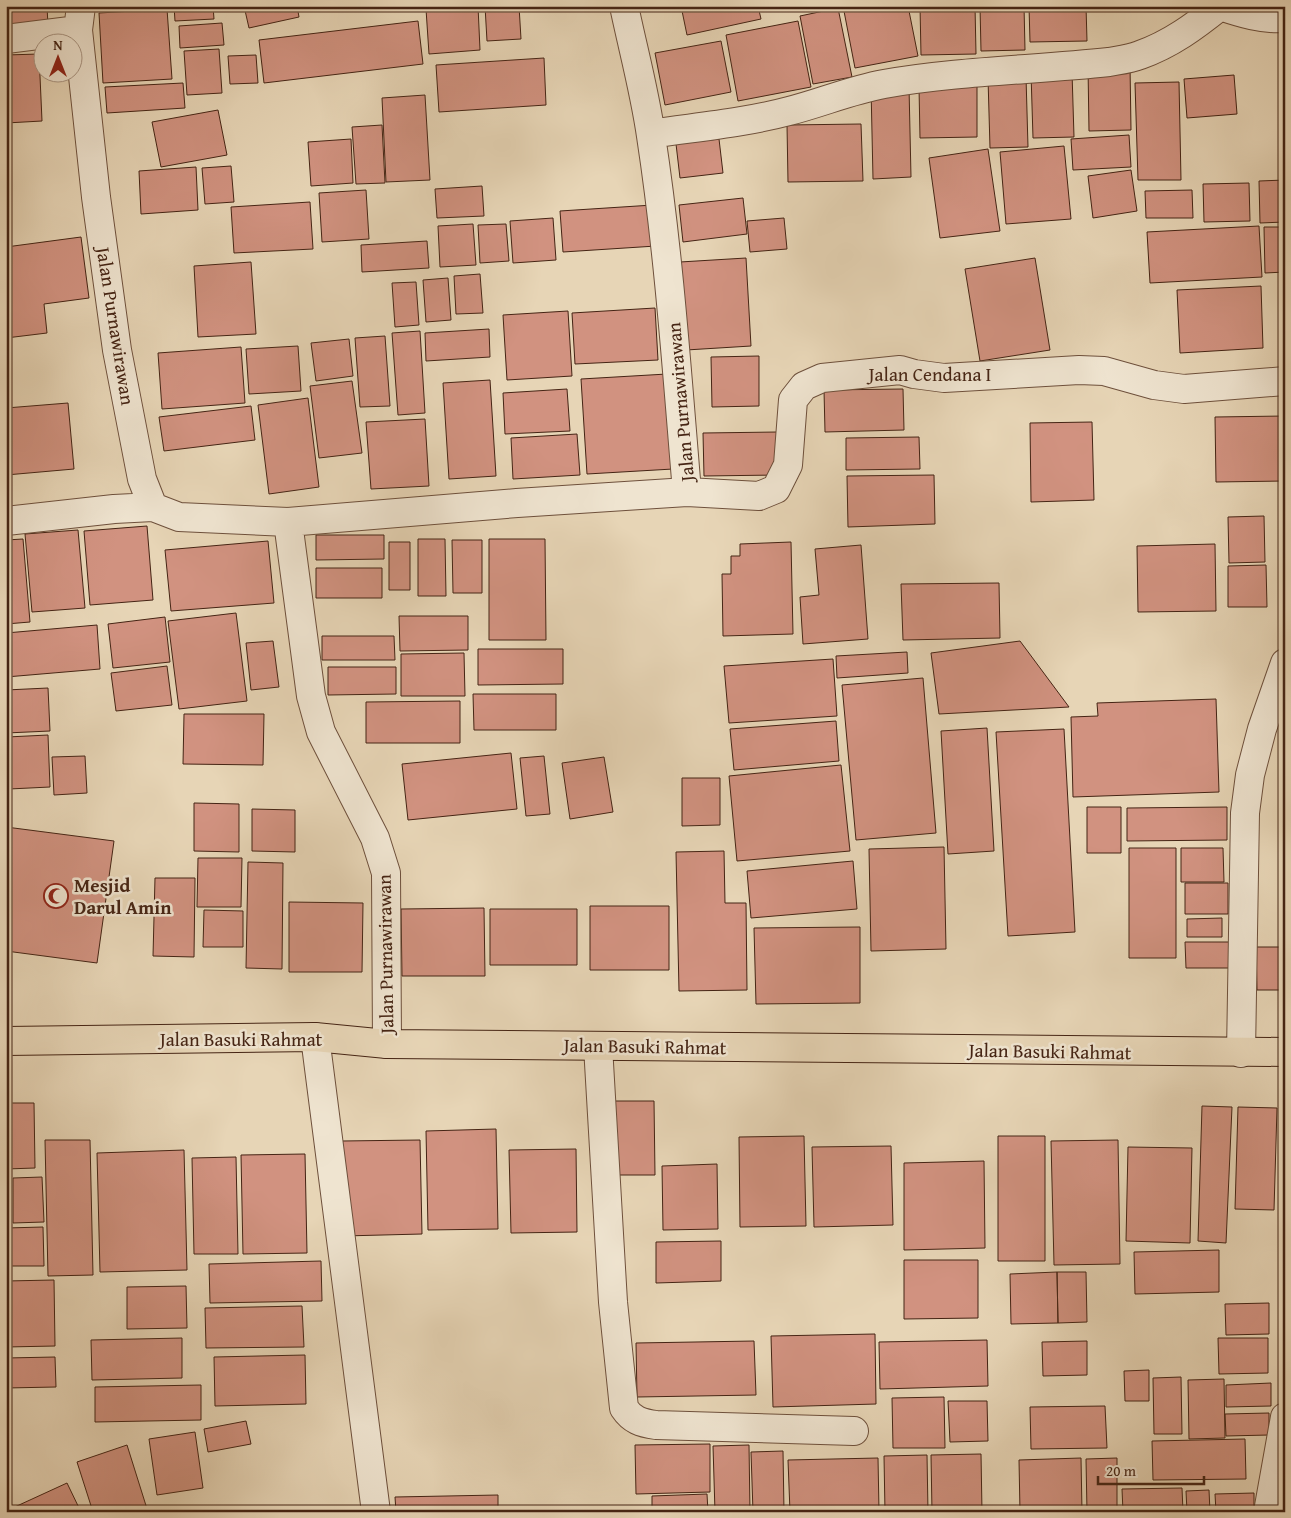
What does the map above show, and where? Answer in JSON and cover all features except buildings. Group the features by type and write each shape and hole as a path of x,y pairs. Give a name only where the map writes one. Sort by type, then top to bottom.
{"highway":[{"name":"Jalan Basuki Rahmat","path":"6,1042 315,1037 387,1044 1285,1052"}],"street":[{"name":"Jalan Purnawirawan","path":"80,18 96,197 117,350 142,479 153,507 180,517 288,522 517,503 687,492 670,290 651,134 624,6"},
{"path":"651,134 752,119 788,111 867,88 922,78 1110,62 1139,56 1191,30 1220,6 1246,14 1285,18"},
{"path":"6,39 80,18"},
{"name":"Jalan Cendana I","path":"687,492 759,496 776,489 788,465 793,400 804,386 822,378 900,370 944,378 1079,370 1104,371 1154,385 1184,389 1285,381"},
{"path":"6,521 114,509 153,507"},
{"name":"Jalan Purnawirawan","path":"288,522 311,696 320,732 375,838 386,873 387,1044"},
{"path":"1241,1053 1245,813 1250,775 1262,729 1282,672"},
{"path":"315,1037 376,1512"},
{"path":"598,1046 613,1302 624,1408 633,1419 643,1424 854,1431"},
{"path":"1268,1512 1285,1417"}],"place":[{"name":"Mesjid Darul Amin","path":"56,896"}]}
